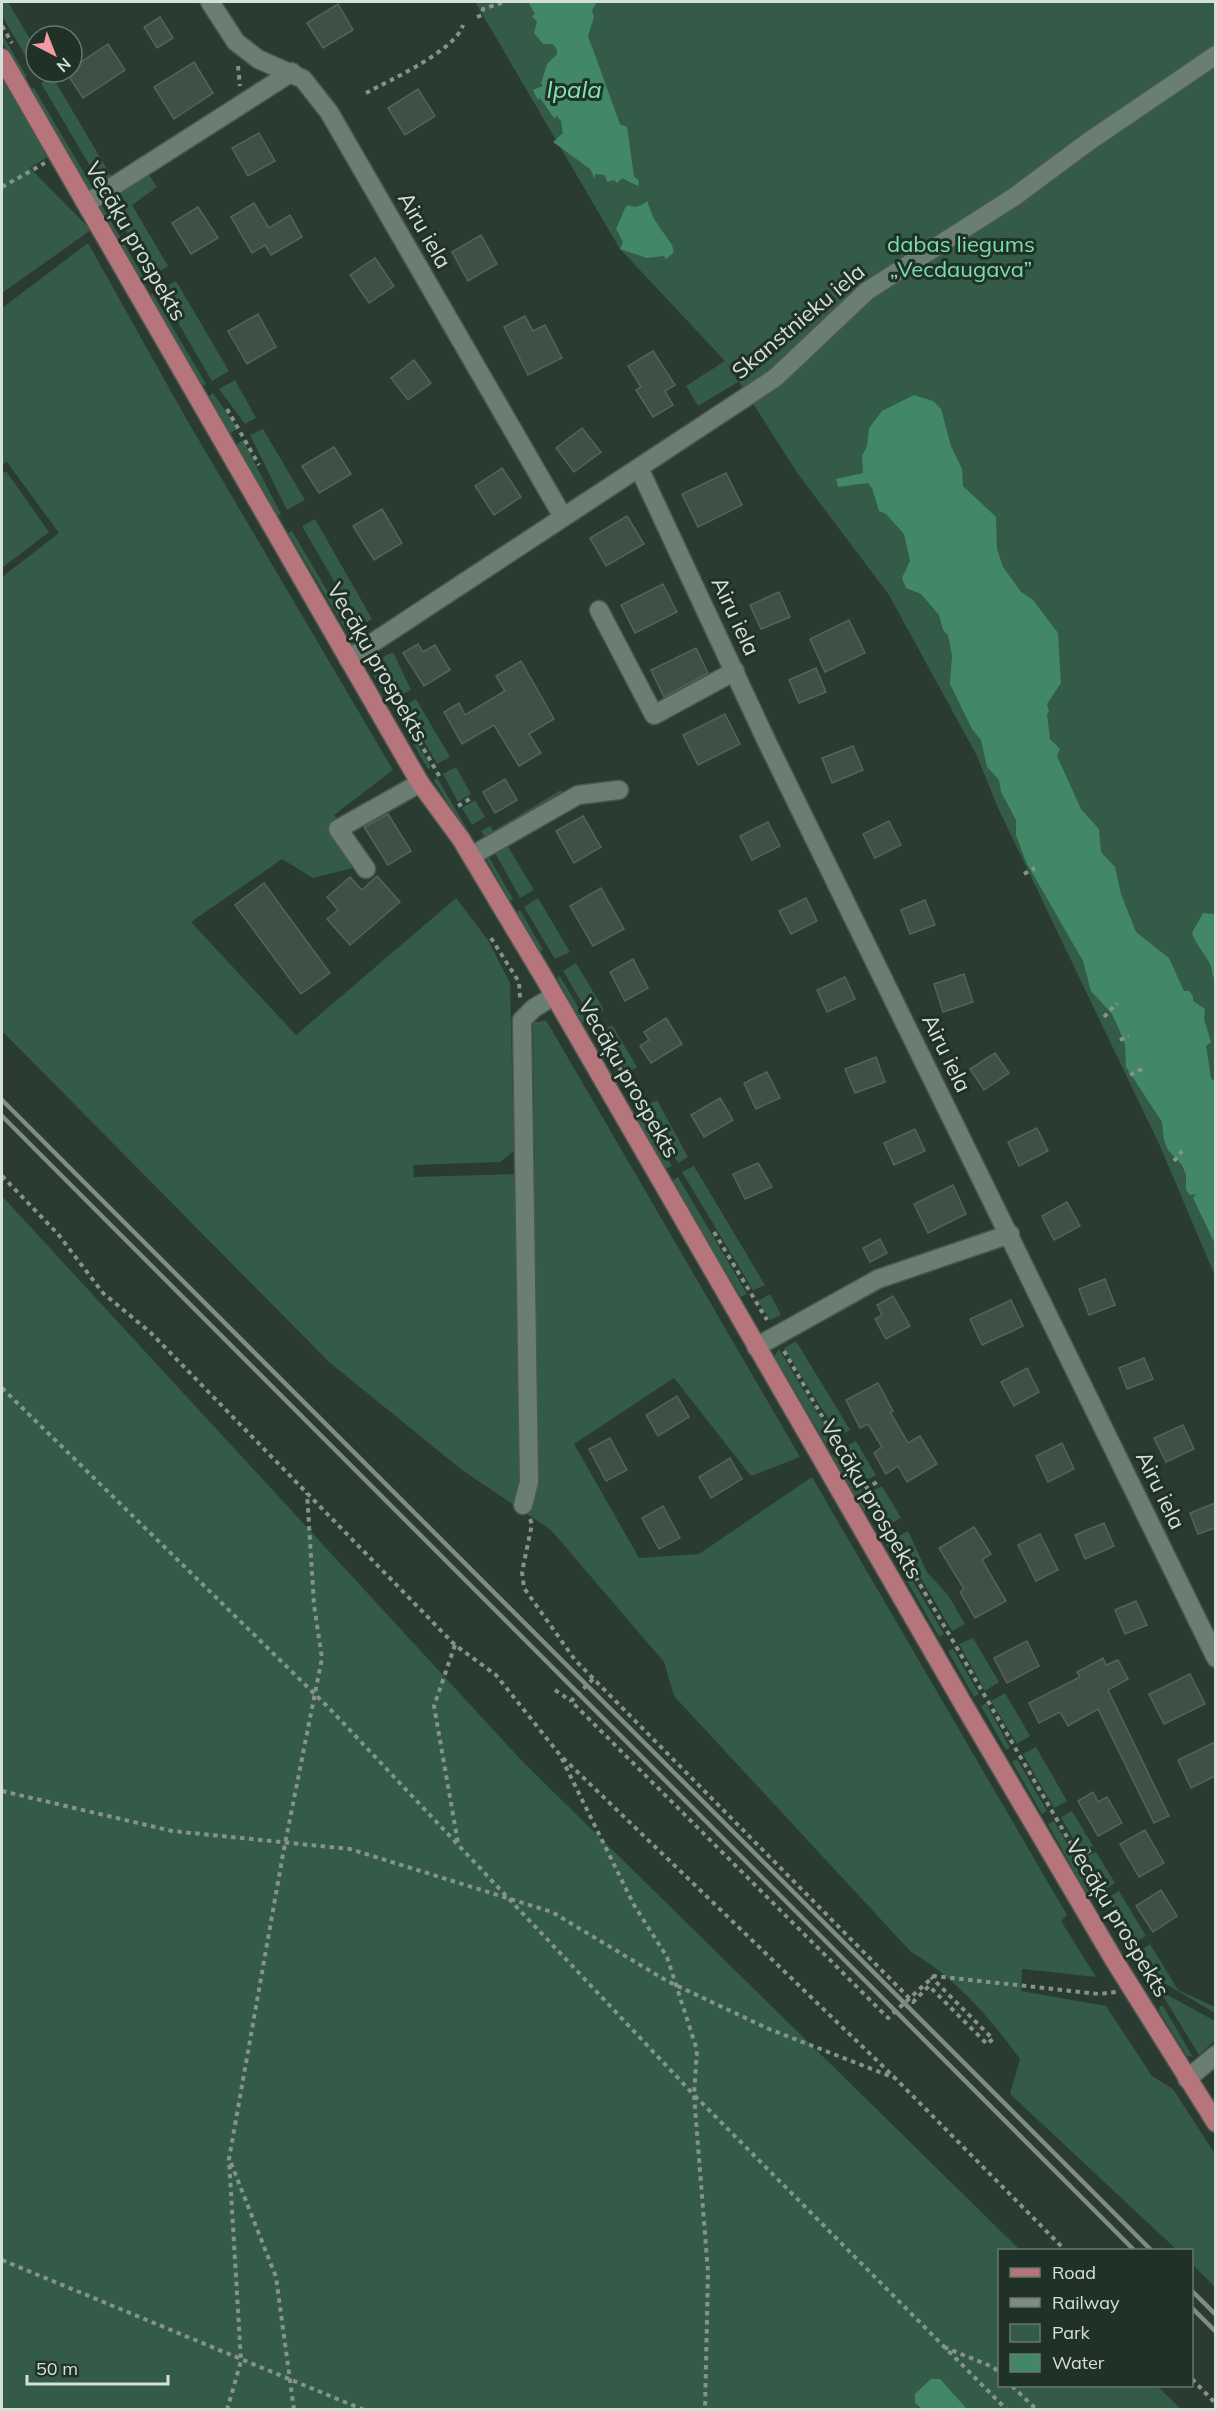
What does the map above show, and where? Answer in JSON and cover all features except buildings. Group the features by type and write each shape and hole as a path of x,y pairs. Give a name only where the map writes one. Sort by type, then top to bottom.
{"main road":[{"name":"Vecāķu prospekts","path":"2,58 420,783 471,856 965,1707 1215,2123"}],"street":[{"name":"Airu iela","path":"210,2 236,42 258,59 292,72 314,90 329,111 563,518"},
{"name":"Skanstnieku iela","path":"348,659 775,378 867,291 1014,197 1088,142 1215,54"},
{"path":"87,203 292,72"},
{"name":"Airu iela","path":"639,468 767,742 1010,1234 1215,1658"},
{"path":"599,610 654,715 735,671"},
{"path":"366,869 338,830 420,783"},
{"path":"471,856 578,795 619,790"},
{"path":"523,1505 529,1470 522,1020 534,1008 554,996"},
{"path":"756,1347 878,1279 1010,1234"},
{"path":"1187,2079 1203,2068 1215,2055"}],"path":[{"path":"477,17 482,15 483,9 504,2"},
{"path":"366,93 445,47 463,26"},
{"path":"236,42 241,105"},
{"path":"2,187 59,155"},
{"path":"458,806 473,797"},
{"path":"1024,874 1035,868"},
{"path":"491,938 519,982 522,1020"},
{"path":"1104,1017 1117,1003"},
{"path":"1120,1040 1129,1036"},
{"path":"1130,1075 1146,1067"},
{"path":"1174,1161 1182,1151"},
{"path":"2,1176 58,1234 103,1293 151,1333 455,1645 496,1675 560,1755 896,2078 1064,2249"},
{"path":"2,1388 315,1695 694,2095 941,2346 1007,2409"},
{"path":"865,1489 879,1481"},
{"path":"227,2409 241,2361 229,2159 286,1842 322,1658 314,1605 305,1490"},
{"path":"523,1505 532,1524 522,1572 524,1588 575,1660 914,2002 929,1986 987,2044 993,2039 931,1977"},
{"path":"455,1645 434,1706 458,1845"},
{"path":"572,1701 593,1679"},
{"path":"555,1690 572,1701 888,2018 931,1977 1111,1994"},
{"path":"560,1755 634,1905 667,1957 697,2050 694,2095 708,2272 705,2409"},
{"path":"2,1791 172,1831 350,1849 552,1912 676,1985 769,2029 896,2078"},
{"path":"1079,1857 1094,1848"},
{"path":"229,2159 276,2277 294,2409"},
{"path":"2,2260 241,2361 364,2409"},
{"path":"941,2346 993,2367 998,2372"},
{"path":"1193,2381 1215,2404"},
{"path":"1014,2387 1037,2409"}],"green space":[{"path":"2,2 8,2 24,29 24,53 2,16"},
{"name":"dabas liegums „Vecdaugava”","path":"475,2 1215,2 1215,1276 1160,1146 998,808 977,756 889,595 798,474 727,363 738,382 698,406 686,386 725,361 620,249"},
{"path":"2,34 24,72 24,79 2,42"},
{"path":"2,77 50,155 30,168 91,230 2,293"},
{"path":"42,84 57,84 111,176 100,183"},
{"path":"34,88 93,188 88,191 30,90"},
{"path":"149,175 157,187 132,205 168,266 151,276 109,200"},
{"path":"102,206 146,281 142,283 98,208"},
{"path":"88,243 187,420 393,770 334,815 369,864 313,878 282,859 191,922 296,1035 456,898 488,940 510,983 514,1151 500,1162 413,1165 414,1177 515,1174 515,1191 535,1193 533,1023 546,1020 800,1457 751,1476 674,1378 574,1444 639,1558 699,1554 812,1477 1067,1915 1061,1921 1096,1977 1022,1969 1021,1991 1106,2006 1152,2076 1173,2089 1215,2154 1215,2287 1193,2265 1193,2249 1176,2249 1010,2094 1020,2059 996,2028 957,1986 911,1952 674,1696 664,1662 551,1530 462,1470 329,1362 2,1031 2,577 59,533 7,462 2,465 2,308"},
{"path":"176,281 229,371 212,381 159,290"},
{"path":"153,294 206,384 202,386 150,295"},
{"path":"235,380 256,418 245,424 219,389"},
{"path":"213,393 238,429 229,434 209,396"},
{"path":"263,429 305,500 287,510 250,435"},
{"path":"243,440 281,514 278,516 235,445"},
{"path":"6,471 49,532 2,568 2,473"},
{"path":"315,519 372,619 360,626 302,526"},
{"path":"292,531 355,638 351,638 288,533"},
{"path":"393,652 411,690 399,696 377,660"},
{"path":"369,661 392,700 389,702 367,664"},
{"path":"416,699 450,757 437,764 404,706"},
{"path":"397,711 431,767 428,769 395,712"},
{"path":"456,767 471,794 458,802 443,774"},
{"path":"437,778 466,827 463,829 434,780"},
{"path":"561,790 563,794 487,840 481,831 490,826 493,831"},
{"path":"475,800 485,817 472,825 462,808"},
{"path":"574,803 576,807 508,847 534,890 520,898 493,849"},
{"path":"487,854 513,899 510,901 484,855"},
{"path":"538,898 570,952 555,959 524,907"},
{"path":"520,910 543,950 540,952 517,912"},
{"path":"576,963 604,1010 591,1018 563,971"},
{"path":"560,976 586,1021 582,1023 557,978"},
{"path":"612,1025 637,1067 627,1072 602,1031"},
{"path":"657,1100 688,1157 678,1163 646,1106"},
{"path":"640,1110 672,1166 664,1170 633,1114"},
{"path":"694,1166 765,1285 753,1290 682,1172"},
{"path":"678,1177 747,1294 741,1297 671,1181"},
{"path":"2,1196 523,1762 1019,2249 998,2249 998,2387 1158,2387 1181,2409 967,2409 940,2380 915,2403 921,2410 2,2409"},
{"path":"770,1294 781,1315 770,1320 758,1301"},
{"path":"796,1341 850,1430 839,1436 784,1348"},
{"path":"779,1349 833,1440 826,1444 774,1357"},
{"path":"856,1441 876,1475 865,1481 845,1447"},
{"path":"839,1451 871,1507 864,1511 832,1455"},
{"path":"882,1486 901,1518 888,1525 871,1492"},
{"path":"908,1531 927,1572 948,1595 965,1624 952,1631 897,1537"},
{"path":"890,1542 944,1634 939,1637 886,1544"},
{"path":"973,1638 999,1682 985,1691 959,1644"},
{"path":"953,1649 979,1694 974,1697 948,1651"},
{"path":"1005,1693 1030,1736 1017,1744 991,1701"},
{"path":"986,1703 1010,1748 1006,1750 981,1706"},
{"path":"1036,1747 1067,1801 1054,1808 1023,1754"},
{"path":"1017,1759 1047,1811 1042,1814 1012,1762"},
{"path":"1072,1811 1093,1846 1081,1852 1061,1817"},
{"path":"1054,1821 1096,1894 1089,1898 1048,1824"},
{"path":"1096,1852 1115,1883 1103,1891 1083,1858"},
{"path":"1119,1891 1146,1936 1134,1943 1107,1898"},
{"path":"1150,1944 1178,1990 1215,2007 1215,2013 1154,1977 1138,1952"},
{"path":"1160,1991 1215,2021 1215,2040 1199,2055"},
{"path":"1160,2006 1163,2006 1193,2057 1187,2056 1159,2011"}],"water":[{"name":"Ipala","path":"528,2 597,2 592,10 594,17 588,36 620,124 627,127 634,176 639,181 638,186 622,178 617,183 614,180 607,182 605,175 595,174 595,179 590,169 553,142 563,133 561,121 557,116 554,118 540,98 538,100 533,90 543,86 541,83 547,64 557,54 557,50 553,44 543,44 534,33 537,22 532,16 535,14"},
{"path":"647,201 654,219 672,245 674,252 666,259 664,256 647,258 620,249 623,242 616,229 625,208 628,205 640,206"},
{"path":"914,395 933,401 941,409 951,446 962,469 963,486 996,517 997,549 1003,567 1021,592 1033,600 1058,633 1061,683 1047,704 1050,739 1060,749 1057,756 1081,809 1099,829 1101,852 1115,867 1121,894 1136,932 1169,958 1184,991 1189,991 1193,996 1193,1001 1205,1009 1204,1019 1211,1042 1206,1046 1211,1078 1216,1083 1215,1244 1193,1198 1196,1194 1190,1195 1186,1190 1186,1175 1182,1165 1168,1150 1164,1140 1162,1122 1126,1067 1125,1044 1112,1014 1091,991 1083,961 1026,862 1016,835 1016,820 1001,792 999,780 987,767 981,740 972,729 950,684 952,655 948,635 943,630 939,615 921,594 906,588 902,578 910,561 904,534 886,514 879,511 872,488 868,483 838,487 836,479 863,473 862,456 867,446 869,428 882,411"},
{"path":"1203,913 1215,914 1215,980 1210,964 1192,933"},
{"path":"931,2379 940,2379 967,2409 921,2409 915,2403 915,2394"}],"railway":[{"path":"2,1100 1150,2249"},
{"path":"2,1116 1133,2249"},
{"path":"1193,2292 1216,2315"},
{"path":"1193,2309 1216,2332"}]}
